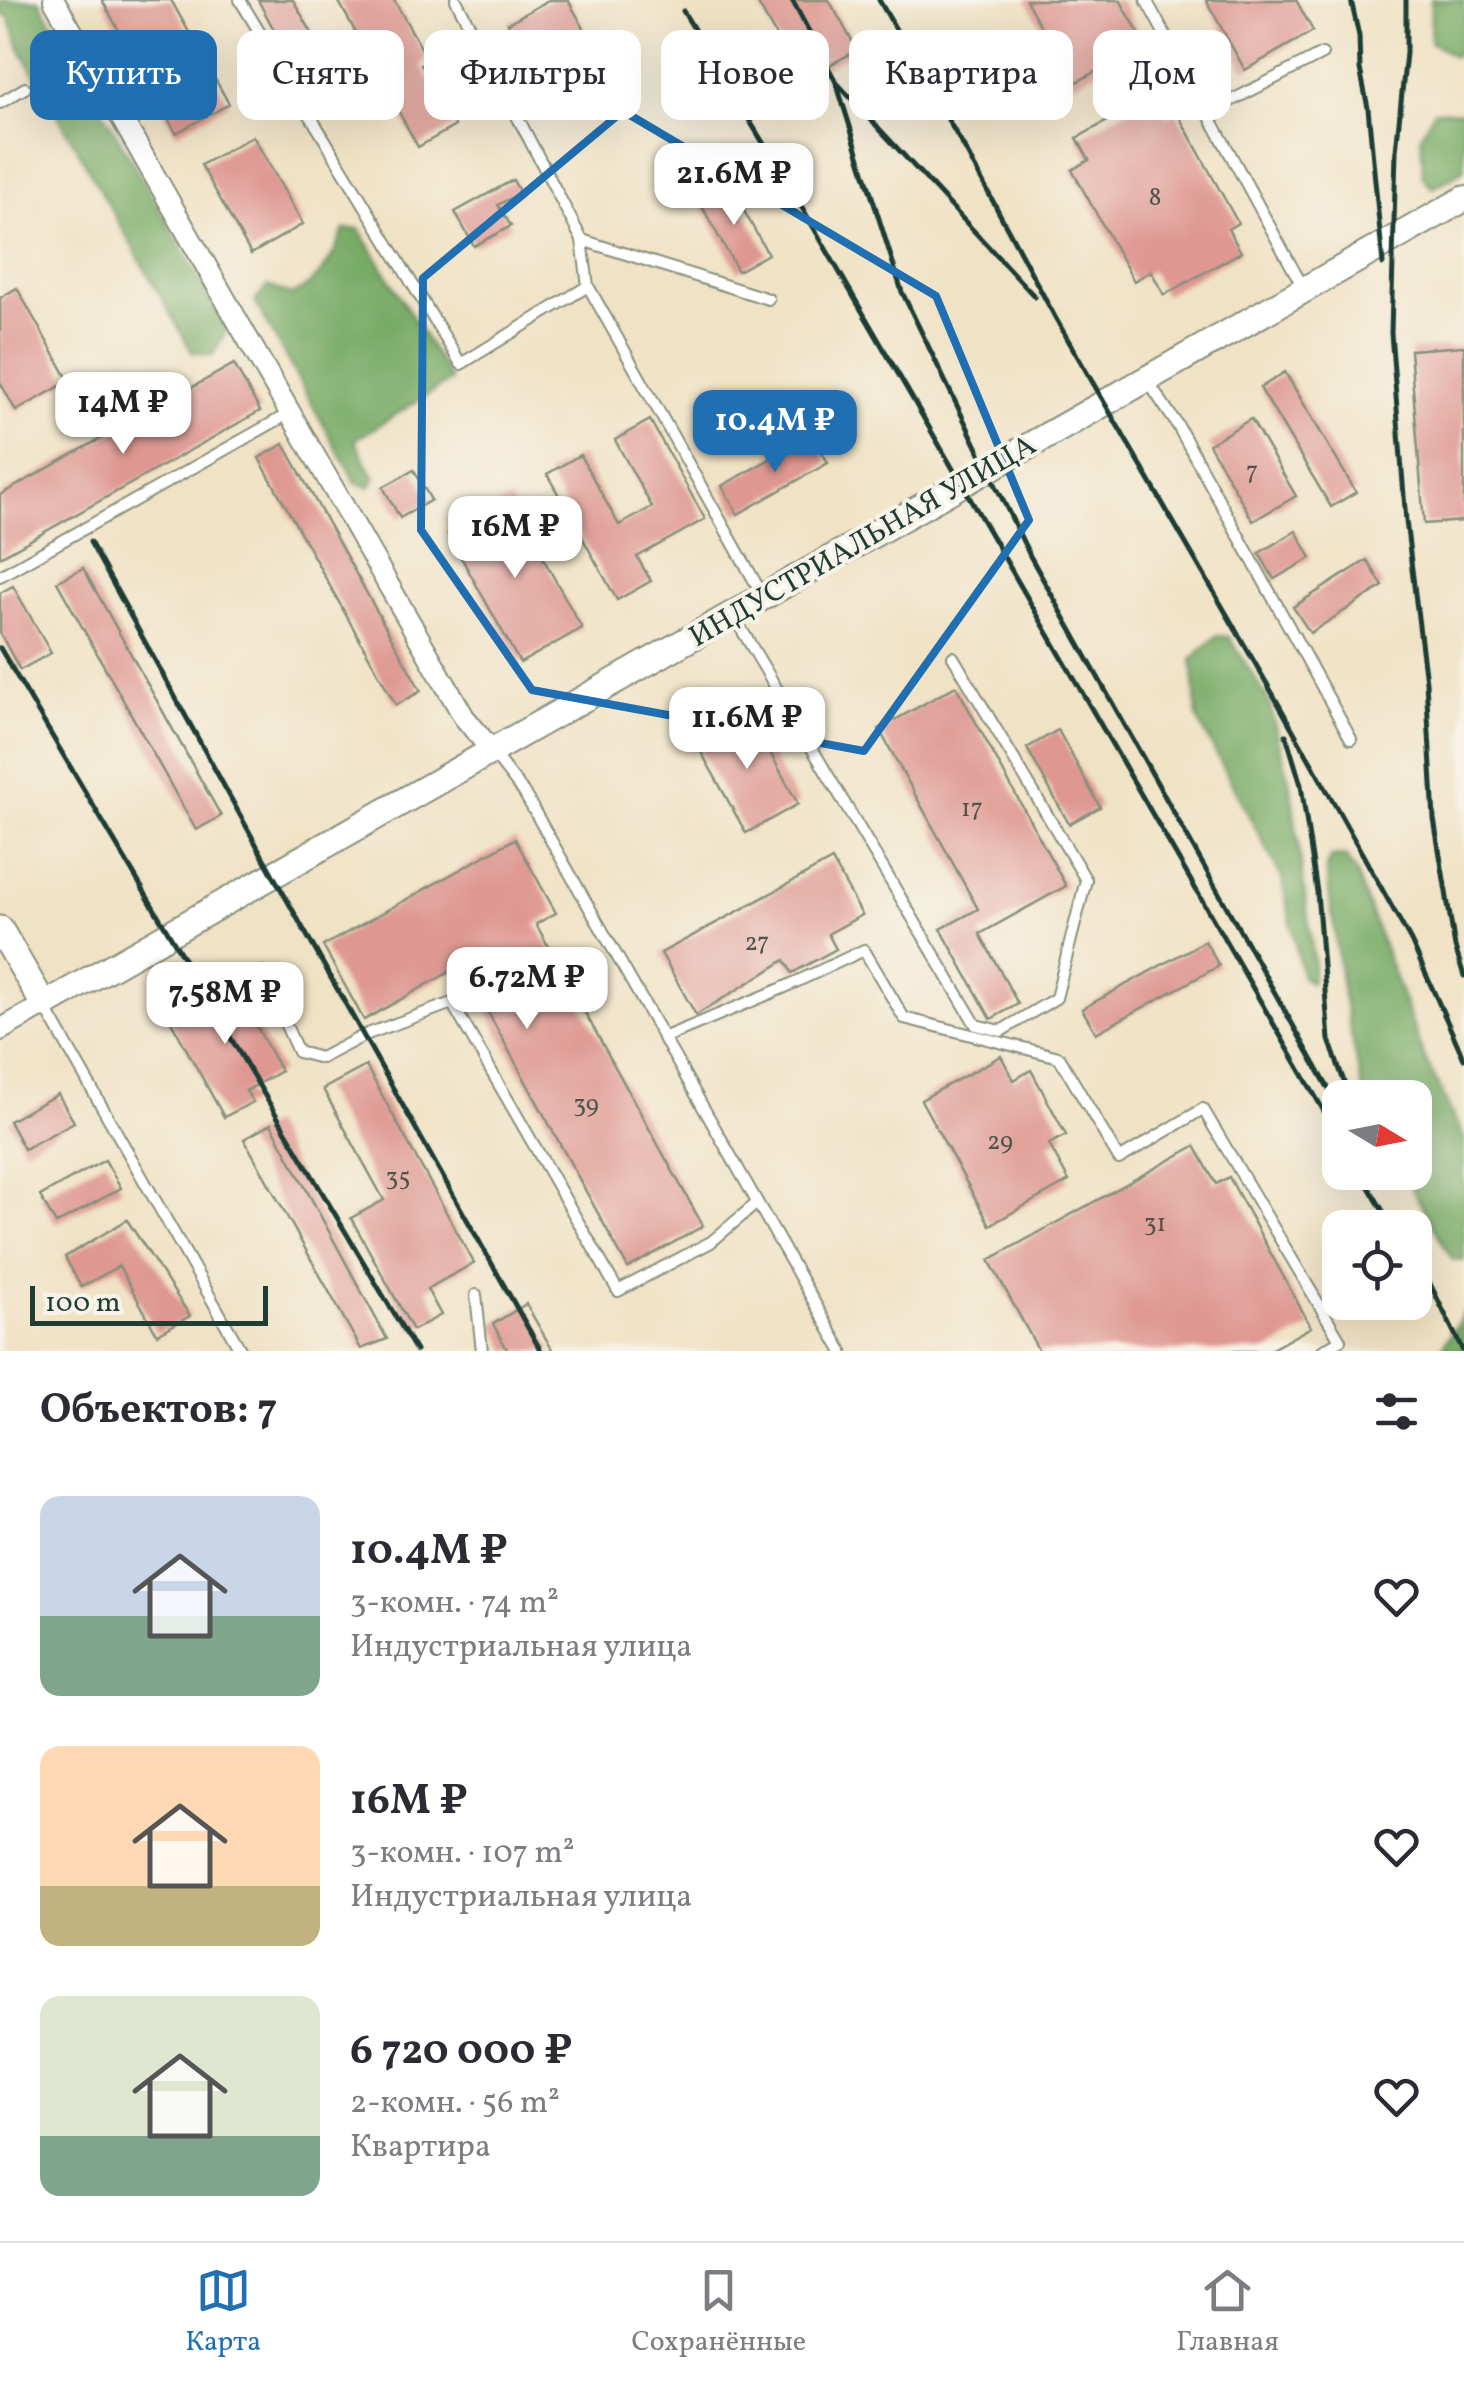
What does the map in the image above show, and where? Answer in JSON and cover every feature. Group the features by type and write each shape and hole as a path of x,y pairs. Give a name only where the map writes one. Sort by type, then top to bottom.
{"street":[{"path":"54,0 464,716 492,751"},
{"name":"ИНДУСТРИАЛЬНАЯ УЛИЦА","path":"0,1030 1464,199"},
{"path":"0,928 44,1005"}],"lane":[{"path":"240,0 460,364 588,286"},
{"path":"456,0 582,240 588,286 763,597"},
{"path":"1146,0 1162,30"},
{"path":"1231,100 1322,54"},
{"path":"0,104 24,88"},
{"path":"1211,120 1304,290"},
{"path":"582,240 768,299"},
{"path":"1147,379 1178,426 1351,739"},
{"path":"0,576 290,413"},
{"path":"732,614 976,1024 1001,1031 1056,998 1086,880 953,657"},
{"path":"492,751 524,792 842,1351"},
{"path":"663,1038 864,950 904,1018 1058,1057 1119,1159 1202,1109 1340,1340 1322,1351"},
{"path":"262,972 298,1052 321,1058 365,1036 452,1003 618,1291 711,1242 758,1203"},
{"path":"44,1005 241,1351"},
{"path":"476,1295 482,1351"}],"highlighted area":[{"path":"623,111 936,296 1029,520 864,751 532,690 421,530 423,278"}],"green space":[{"path":"0,0 39,0 56,30 30,30 30,66 8,15 0,16"},
{"path":"1431,0 1464,0 1464,50 1453,56 1430,42"},
{"path":"1434,110 1464,112 1464,170 1433,188 1423,177 1421,135"},
{"path":"61,120 108,120 228,328 213,355 192,352"},
{"path":"359,229 451,380 355,440 375,479 370,487 356,483 255,302 268,286 291,295 310,284 324,268 344,230"},
{"path":"1216,636 1229,637 1268,699 1291,788 1314,964 1311,983 1302,977 1282,878 1197,718 1192,660"},
{"path":"1345,856 1356,873 1425,1059 1464,1138 1464,1261 1452,1259 1432,1224 1432,1210 1424,1210 1413,1190 1432,1190 1432,1080 1360,1080 1343,996 1326,869 1331,857"},
{"path":"1464,1313 1464,1351 1440,1351"}],"building":[{"path":"102,0 171,0 188,30 119,30"},
{"path":"258,0 293,0 310,30 274,30"},
{"path":"338,0 394,0 424,53 424,120 452,120 455,126 418,147 403,120 404,30 354,30"},
{"path":"549,0 568,0 585,30 512,30 508,23"},
{"path":"756,0 829,0 849,36 849,54 829,66 829,30 773,30"},
{"path":"1026,0 1120,0 1137,30 1093,30 1093,73 1073,84 1073,30 1043,30"},
{"path":"1206,0 1296,0 1313,31 1245,70 1231,45 1231,30 1223,30"},
{"path":"217,82 229,104 217,111"},
{"path":"169,120 200,120 176,133"},
{"path":"1109,120 1181,120 1238,223 1228,229 1241,252 1164,295 1151,271 1134,281 1072,170 1089,160 1077,138"},
{"path":"253,136 303,224 251,254 201,165"},
{"path":"513,180 520,193 498,205 511,226 474,246 455,212"},
{"path":"730,186 768,254 738,271 700,203"},
{"path":"17,288 69,381 16,411 0,382 0,298"},
{"path":"1464,346 1464,521 1424,524 1410,350"},
{"path":"234,364 260,411 0,557 0,495"},
{"path":"1285,372 1356,492 1331,507 1260,388"},
{"path":"1251,419 1296,496 1253,521 1209,444"},
{"path":"650,420 705,519 637,557 651,581 617,600 547,474 580,455 619,525 652,507 615,440"},
{"path":"813,435 828,463 738,514 722,486"},
{"path":"284,444 421,691 396,705 259,458"},
{"path":"414,470 431,500 400,518 383,487"},
{"path":"510,499 582,628 520,663 448,534"},
{"path":"1296,531 1311,558 1274,579 1259,553"},
{"path":"1367,560 1383,586 1310,633 1293,607"},
{"path":"83,568 221,816 196,830 57,582"},
{"path":"13,586 51,653 20,670 0,633 0,593"},
{"path":"956,686 1066,886 980,934 1018,1004 991,1019 941,929 978,909 879,729"},
{"path":"748,712 798,804 746,833 695,741"},
{"path":"1058,730 1100,807 1069,824 1027,748"},
{"path":"515,839 556,913 536,924 703,1226 628,1268 462,965 364,1020 323,946"},
{"path":"832,860 862,915 828,934 836,949 792,973 785,960 696,1015 661,953"},
{"path":"1205,941 1219,966 1096,1033 1082,1009"},
{"path":"232,982 281,1071 246,1091 253,1102 224,1117 167,1014"},
{"path":"1001,1056 1014,1080 1031,1070 1066,1135 1049,1144 1069,1181 990,1225 921,1100"},
{"path":"366,1066 474,1263 427,1289 441,1315 413,1330 351,1218 384,1200 323,1089"},
{"path":"58,1094 74,1122 24,1149 9,1121"},
{"path":"271,1124 387,1339 361,1349 244,1139"},
{"path":"1195,1146 1216,1184 1229,1177 1311,1327 1268,1351 1039,1351 989,1260"},
{"path":"105,1160 121,1188 56,1224 40,1196"},
{"path":"127,1220 190,1316 157,1334 119,1266 81,1287 65,1257"},
{"path":"526,1304 553,1351 508,1351 493,1324"}],"railway":[{"path":"792,0 836,82 1035,297"},
{"path":"879,0 1411,941 1464,1059"},
{"path":"1351,0 1368,108 1383,264"},
{"path":"1406,0 1406,53 1396,151 1391,333 1406,521 1426,682 1434,819 1455,947 1464,976"},
{"path":"683,11 796,197 1322,1108"},
{"path":"836,82 902,292 1030,556 1324,1080"},
{"path":"90,542 541,1351"},
{"path":"0,648 416,1351"},
{"path":"1286,735 1301,785 1317,892 1329,1040 1343,1080"},
{"path":"1371,1190 1382,1210"},
{"path":"1432,1288 1463,1351"}]}
